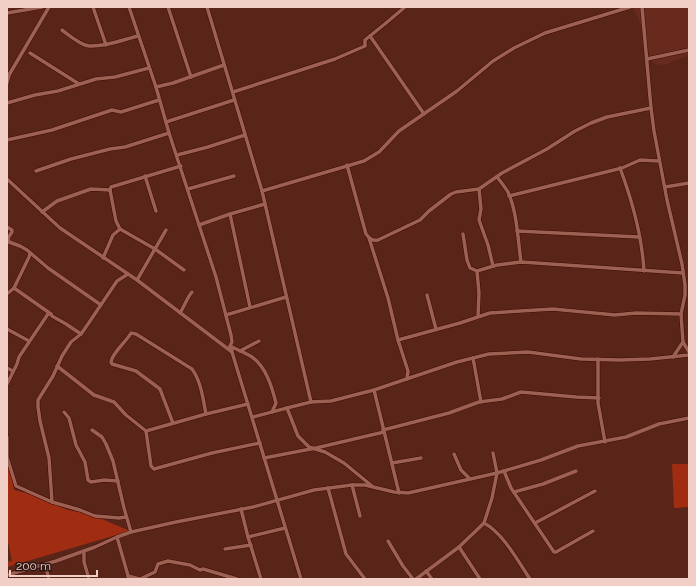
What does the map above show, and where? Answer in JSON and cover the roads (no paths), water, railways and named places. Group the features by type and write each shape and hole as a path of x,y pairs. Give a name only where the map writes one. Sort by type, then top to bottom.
{"street":[{"path":"7,13 42,7"},
{"path":"7,83 8,74 50,7"},
{"path":"93,7 106,45"},
{"path":"128,7 156,87 169,133 216,277 231,335 232,342 230,346 253,417 301,579"},
{"path":"168,7 191,77"},
{"path":"207,7 262,191 311,402"},
{"path":"233,92 335,59 365,46 365,40 405,7"},
{"path":"262,191 364,161 379,152 399,131 457,91 493,61 545,33 630,7"},
{"path":"253,417 311,402 331,401 374,390 457,362 490,354 519,352 581,359 638,359 673,357 689,353 683,342 681,314 687,292 675,229 664,188 651,108 642,7"},
{"path":"62,30 86,45 106,45 138,36"},
{"path":"370,36 424,114"},
{"path":"647,60 689,50"},
{"path":"30,53 78,84"},
{"path":"156,87 191,77 224,65"},
{"path":"7,103 35,95 58,91 96,79 115,77 149,68"},
{"path":"7,140 52,130 112,110 121,112 159,100"},
{"path":"166,122 234,100"},
{"path":"369,238 378,240 420,220 429,211 456,192 479,189 502,173 591,123 607,117 651,108"},
{"path":"36,171 71,159 110,149 126,147 169,133"},
{"path":"177,155 245,135"},
{"path":"509,196 620,168 640,160 660,161"},
{"path":"347,165 366,234 369,238 388,298 398,340 408,371 407,379"},
{"path":"42,212 57,201 91,189 110,190 111,187 181,166"},
{"path":"620,168 630,198 639,237 644,271"},
{"path":"145,176 156,211"},
{"path":"188,189 234,176"},
{"path":"497,177 508,192 517,231 521,262"},
{"path":"7,187 8,180"},
{"path":"8,180 60,228 137,280 232,352"},
{"path":"664,188 689,183"},
{"path":"479,189 479,220 488,245 493,266"},
{"path":"110,190 116,221 120,229 155,249 184,270"},
{"path":"199,224 265,204"},
{"path":"230,214 250,307"},
{"path":"7,227 12,230 8,238 9,242 20,246 48,268 101,305"},
{"path":"103,258 113,235 120,229"},
{"path":"137,280 166,230"},
{"path":"517,231 639,237"},
{"path":"463,234 467,260 470,268 477,272"},
{"path":"7,294 14,288 30,257 30,253"},
{"path":"477,272 493,266 521,262 683,273"},
{"path":"477,272 478,316"},
{"path":"52,502 49,458 40,421 38,400 71,342 81,334 117,281 128,274"},
{"path":"14,288 52,316 81,334"},
{"path":"180,313 192,292"},
{"path":"427,295 436,329"},
{"path":"226,315 286,297"},
{"path":"398,340 490,313 553,309 615,315 636,313 681,314"},
{"path":"7,384 19,357 29,341 48,314 51,314"},
{"path":"7,329 29,341"},
{"path":"173,423 160,389 136,372 112,364 111,362 112,357 131,333 136,334 192,368 199,384 206,414"},
{"path":"239,351 259,340"},
{"path":"673,357 683,342"},
{"path":"230,346 253,358 261,366 276,403 272,412"},
{"path":"473,358 481,402"},
{"path":"598,358 599,408 605,442"},
{"path":"57,366 94,395 114,402 126,415 146,431 151,466 154,469 212,453 260,443"},
{"path":"7,368 13,371"},
{"path":"408,371 418,376"},
{"path":"374,390 399,493"},
{"path":"264,458 316,448 383,431 449,413 481,402 502,399 520,392 599,398"},
{"path":"146,431 248,404"},
{"path":"287,408 298,436 309,447 325,452 344,463 372,487"},
{"path":"64,412 69,418 76,445 85,462 88,480 91,482 104,480 118,481"},
{"path":"10,576 84,551 131,532 241,508 253,507 328,488 365,485 399,493 408,493 497,473 541,460 578,446 631,436 659,424 689,418"},
{"path":"92,430 102,438 106,444 118,481 131,532"},
{"path":"7,437 7,456 16,486 52,502 95,516 119,518 126,517"},
{"path":"416,579 459,547 484,523 492,498 497,473 493,453"},
{"path":"454,454 461,470 470,479"},
{"path":"392,463 421,458"},
{"path":"514,492 543,484 576,470"},
{"path":"504,471 514,492 554,552 593,531"},
{"path":"363,479 365,485"},
{"path":"352,485 360,516"},
{"path":"328,488 346,554 365,579"},
{"path":"535,524 595,491"},
{"path":"241,508 261,579"},
{"path":"484,523 490,526 502,538 530,579"},
{"path":"248,537 285,528"},
{"path":"117,537 129,577 140,579 155,572 158,564 168,561 190,565 200,570 203,569 237,579"},
{"path":"388,541 403,566 413,579"},
{"path":"225,549 251,544"},
{"path":"459,547 480,579"},
{"path":"84,551 84,562 89,579"},
{"path":"44,565 49,579"},
{"path":"426,571 432,579"}]}
